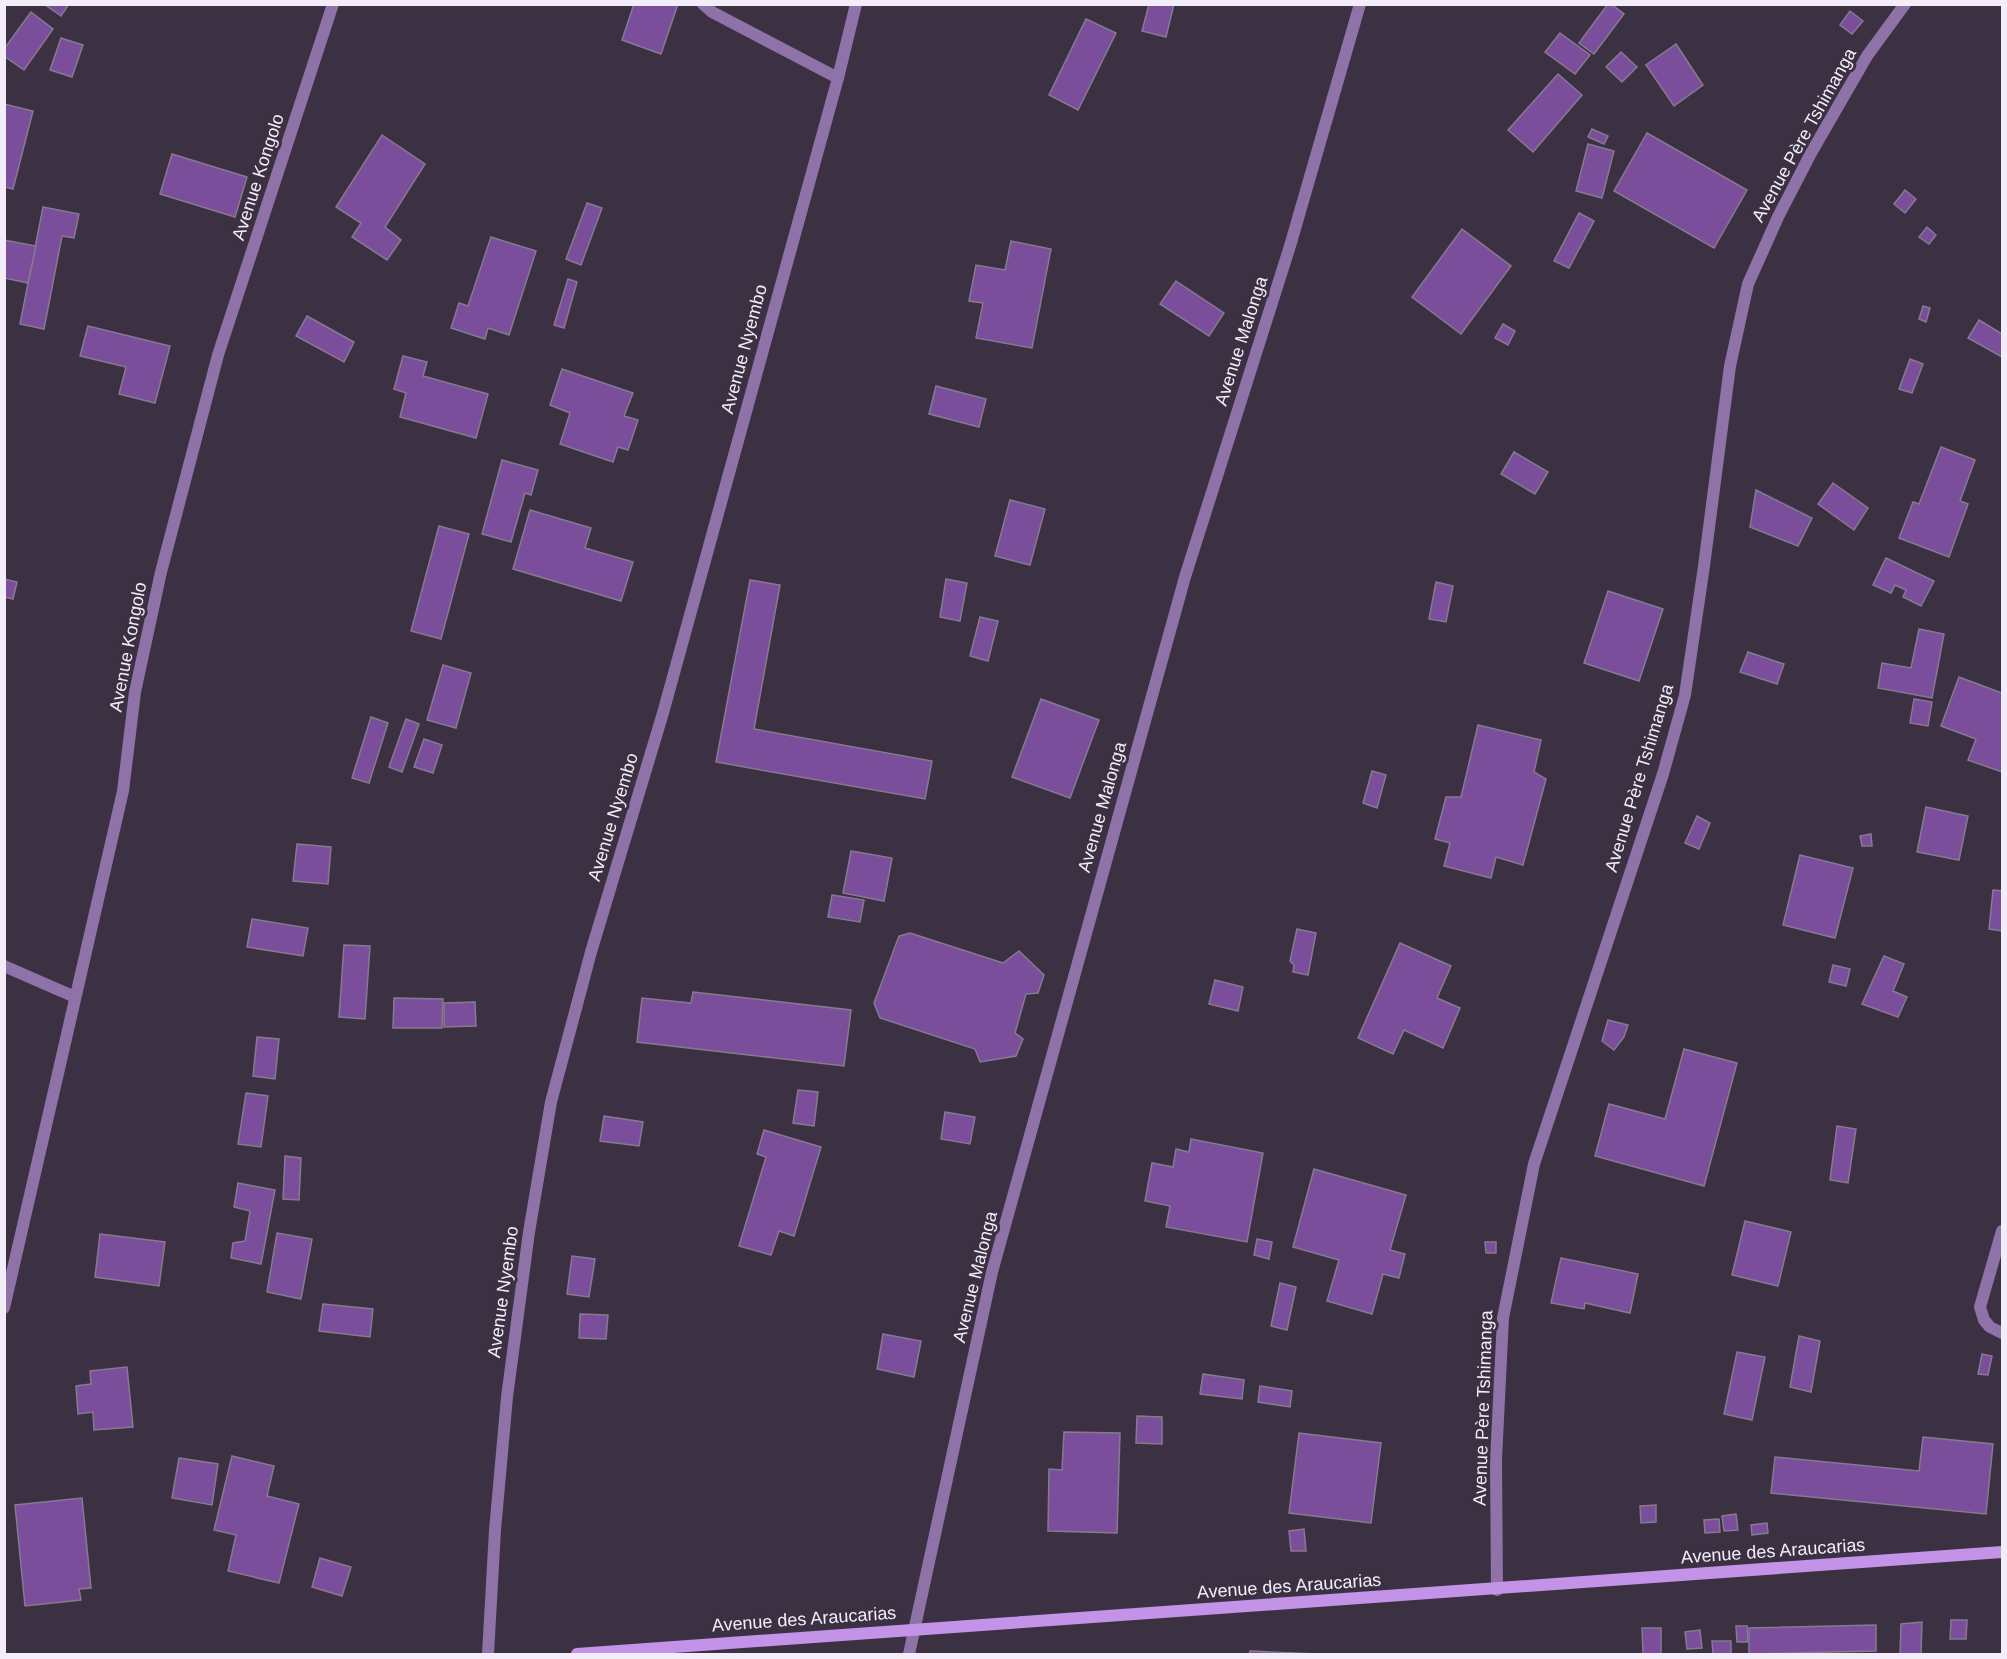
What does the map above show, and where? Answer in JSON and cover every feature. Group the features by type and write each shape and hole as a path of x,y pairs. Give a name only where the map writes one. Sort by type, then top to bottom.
{"street":[{"name":"Avenue Kongolo","path":"4,1308 123,791 135,692 160,572 218,355 333,4"},
{"path":"703,4 712,12 838,78"},
{"name":"Avenue Nyembo","path":"488,1654 495,1530 507,1397 529,1232 551,1102 591,952 663,713 838,78 856,4"},
{"name":"Avenue Malonga","path":"909,1654 992,1272 1058,1030 1185,577 1290,246 1360,4"},
{"name":"Avenue Père Tshimanga","path":"1497,1590 1496,1460 1503,1318 1534,1164 1663,774 1685,695 1730,366 1749,284 1778,217 1811,153 1867,57 1905,4"},
{"path":"4,966 75,998"},
{"path":"2002,1231 1980,1307 1984,1320 1990,1327 2002,1333"},
{"name":"Avenue des Araucarias","path":"578,1654 1497,1590 2002,1551"}],"building":[{"path":"44,4 69,4 61,16"},
{"path":"634,4 678,4 661,54 622,40"},
{"path":"1149,4 1174,4 1166,37 1142,31"},
{"path":"1608,4 1624,14 1594,54 1579,43"},
{"path":"1850,11 1863,21 1852,34 1840,25"},
{"path":"31,12 53,29 24,70 4,56 4,49"},
{"path":"1086,19 1116,33 1078,110 1049,95"},
{"path":"1560,33 1590,55 1575,74 1545,52"},
{"path":"61,38 83,45 72,77 50,70"},
{"path":"1676,44 1703,85 1674,106 1646,65"},
{"path":"1621,52 1637,67 1622,82 1606,67"},
{"path":"1558,74 1582,95 1533,152 1508,130"},
{"path":"4,104 33,111 13,189 5,187 4,190"},
{"path":"1592,129 1608,136 1604,144 1588,137"},
{"path":"1647,133 1747,190 1714,248 1614,191"},
{"path":"382,135 425,164 385,227 401,240 387,260 352,237 361,223 336,207"},
{"path":"1588,144 1614,151 1602,198 1576,191"},
{"path":"172,154 247,177 235,217 160,194"},
{"path":"1905,190 1916,199 1905,213 1894,204"},
{"path":"587,203 602,208 581,265 566,259"},
{"path":"43,207 79,214 74,238 62,236 44,329 20,324"},
{"path":"1579,213 1594,221 1569,268 1554,261"},
{"path":"1927,227 1936,235 1929,244 1919,237"},
{"path":"1462,229 1511,266 1461,334 1412,297"},
{"path":"491,237 536,251 509,335 488,328 485,339 451,328 459,303 468,306"},
{"path":"4,240 36,246 28,283 4,278"},
{"path":"1011,241 1051,249 1032,348 976,338 983,303 969,301 976,265 1005,270"},
{"path":"568,279 577,282 564,328 554,325"},
{"path":"1176,281 1224,313 1209,336 1160,304"},
{"path":"1923,306 1930,308 1926,322 1919,319"},
{"path":"307,316 354,342 344,362 296,336"},
{"path":"1979,320 2002,334 2002,357 1968,338"},
{"path":"1503,324 1515,331 1508,345 1495,338"},
{"path":"88,326 170,346 155,403 119,394 126,367 80,356"},
{"path":"403,356 427,362 423,376 488,394 476,438 400,417 406,393 394,389"},
{"path":"1910,359 1923,364 1912,393 1899,389"},
{"path":"562,369 633,393 624,416 638,420 628,450 618,447 613,462 560,444 570,413 550,405"},
{"path":"936,386 986,399 979,427 929,414"},
{"path":"1941,447 1975,460 1960,501 1968,504 1949,557 1899,538 1913,502 1919,504"},
{"path":"1514,452 1548,472 1535,494 1501,474"},
{"path":"502,460 538,470 531,495 525,493 511,542 482,534"},
{"path":"1833,483 1868,508 1854,530 1818,504"},
{"path":"1756,490 1812,518 1798,546 1750,527"},
{"path":"1010,500 1045,509 1030,565 995,556"},
{"path":"530,510 591,528 585,548 633,562 621,601 513,569"},
{"path":"439,526 469,534 441,639 411,631"},
{"path":"1886,558 1934,581 1921,606 1903,597 1906,590 1895,585 1891,593 1873,585"},
{"path":"4,579 17,582 13,599 4,597"},
{"path":"946,579 967,583 960,621 940,617"},
{"path":"750,580 780,585 754,729 932,761 925,799 716,762"},
{"path":"1436,582 1453,586 1446,622 1429,619"},
{"path":"1608,591 1663,609 1639,681 1584,663"},
{"path":"980,617 998,621 988,661 970,656"},
{"path":"1919,629 1944,634 1932,698 1878,688 1882,663 1911,668"},
{"path":"1748,652 1784,664 1777,684 1740,672"},
{"path":"443,665 471,673 456,728 427,720"},
{"path":"1959,677 2002,693 2002,772 1968,760 1976,739 1941,726"},
{"path":"1041,699 1099,720 1070,798 1012,777"},
{"path":"1914,699 1932,702 1928,726 1910,723"},
{"path":"371,717 388,723 369,783 352,778"},
{"path":"406,719 419,724 402,772 389,767"},
{"path":"1478,725 1541,740 1534,772 1546,779 1523,865 1496,857 1491,878 1444,866 1450,843 1435,839 1446,797 1461,797"},
{"path":"424,739 442,745 433,773 414,767"},
{"path":"1372,771 1386,775 1377,808 1363,803"},
{"path":"1926,807 1968,816 1959,860 1917,852"},
{"path":"1697,816 1710,823 1699,849 1685,843"},
{"path":"1871,834 1872,846 1862,846 1860,836"},
{"path":"297,844 331,847 328,884 293,881"},
{"path":"851,851 892,858 884,901 843,893"},
{"path":"1800,855 1853,868 1835,938 1783,925"},
{"path":"1993,890 2002,891 2002,931 1989,929"},
{"path":"832,895 864,900 860,922 828,917"},
{"path":"252,919 308,928 303,956 247,947"},
{"path":"1297,929 1316,933 1308,975 1293,972 1294,965 1290,961"},
{"path":"910,933 1003,963 1019,951 1044,975 1038,993 1026,994 1015,1033 1023,1039 1016,1056 980,1062 975,1049 880,1018 874,1003 899,936"},
{"path":"1400,943 1451,966 1437,998 1460,1008 1443,1048 1404,1030 1393,1054 1358,1038"},
{"path":"344,945 370,946 365,1019 339,1017"},
{"path":"1884,956 1904,964 1893,991 1907,997 1898,1017 1862,1004"},
{"path":"1833,965 1850,969 1846,986 1829,982"},
{"path":"1215,980 1243,987 1238,1011 1209,1004"},
{"path":"693,992 851,1010 844,1066 637,1042 642,998 691,1003"},
{"path":"394,998 443,999 442,1028 393,1028"},
{"path":"475,1002 476,1026 444,1027 444,1003"},
{"path":"1608,1020 1628,1025 1624,1037 1614,1050 1602,1041"},
{"path":"257,1037 279,1039 275,1079 253,1076"},
{"path":"1684,1049 1737,1063 1704,1186 1595,1156 1609,1104 1665,1119"},
{"path":"798,1090 818,1092 814,1126 793,1123"},
{"path":"246,1093 268,1096 261,1147 238,1144"},
{"path":"945,1112 975,1117 970,1144 941,1139"},
{"path":"604,1116 643,1122 639,1146 600,1141"},
{"path":"1837,1126 1856,1129 1848,1183 1830,1180"},
{"path":"764,1130 821,1147 794,1236 779,1231 771,1255 739,1246 766,1157 757,1154"},
{"path":"1191,1139 1263,1153 1247,1242 1166,1227 1170,1206 1145,1201 1152,1163 1173,1167 1176,1149 1189,1152"},
{"path":"285,1156 301,1158 299,1200 283,1199"},
{"path":"1314,1169 1406,1195 1390,1250 1405,1254 1399,1278 1383,1274 1372,1314 1327,1301 1339,1260 1293,1247"},
{"path":"238,1183 275,1190 261,1264 231,1258 233,1243 245,1241 250,1211 234,1207"},
{"path":"1745,1221 1791,1232 1778,1286 1732,1275"},
{"path":"277,1233 312,1239 301,1299 267,1292"},
{"path":"100,1234 165,1242 159,1286 95,1277"},
{"path":"1257,1239 1272,1242 1269,1259 1254,1255"},
{"path":"1485,1242 1496,1242 1496,1253 1486,1253"},
{"path":"572,1256 595,1259 589,1297 567,1294"},
{"path":"1561,1258 1638,1274 1630,1313 1585,1303 1584,1309 1551,1303"},
{"path":"1280,1283 1296,1287 1287,1330 1271,1326"},
{"path":"323,1304 373,1309 370,1337 319,1331"},
{"path":"580,1314 608,1315 606,1339 579,1338"},
{"path":"883,1334 921,1341 914,1377 877,1369"},
{"path":"1799,1336 1820,1341 1811,1392 1790,1387"},
{"path":"1737,1352 1765,1357 1752,1420 1724,1414"},
{"path":"1982,1354 1992,1356 1988,1375 1978,1374"},
{"path":"127,1367 133,1427 94,1430 93,1412 78,1414 76,1386 91,1384 90,1371"},
{"path":"1203,1374 1244,1380 1242,1399 1200,1394"},
{"path":"1260,1386 1292,1391 1290,1407 1258,1402"},
{"path":"1137,1416 1162,1417 1162,1444 1136,1443"},
{"path":"1064,1432 1120,1433 1117,1533 1048,1531 1049,1469 1062,1470"},
{"path":"1299,1433 1381,1443 1371,1523 1289,1513"},
{"path":"1923,1437 1993,1444 1986,1514 1771,1493 1775,1457 1919,1471"},
{"path":"232,1456 274,1466 267,1496 299,1504 279,1583 228,1571 236,1535 214,1530"},
{"path":"179,1458 218,1464 212,1505 172,1498"},
{"path":"82,1498 91,1588 79,1589 81,1600 25,1606 15,1505"},
{"path":"1656,1505 1656,1522 1641,1523 1640,1506"},
{"path":"1736,1514 1738,1530 1724,1531 1722,1516"},
{"path":"1719,1519 1720,1532 1705,1533 1704,1520"},
{"path":"1767,1523 1768,1533 1752,1535 1751,1525"},
{"path":"1304,1529 1306,1551 1291,1551 1289,1531"},
{"path":"320,1558 351,1567 342,1596 312,1587"},
{"path":"1951,1620 1967,1620 1966,1639 1950,1639"},
{"path":"1922,1622 1921,1654 1900,1654 1901,1624"},
{"path":"1876,1625 1876,1651 1749,1654 1749,1628"},
{"path":"1736,1626 1747,1626 1748,1642 1737,1642"},
{"path":"1642,1628 1661,1628 1661,1654 1643,1654"},
{"path":"1700,1630 1702,1648 1687,1649 1685,1632"},
{"path":"1712,1641 1731,1641 1731,1654 1713,1654"},
{"path":"1250,1651 1318,1654 1249,1654"}]}
